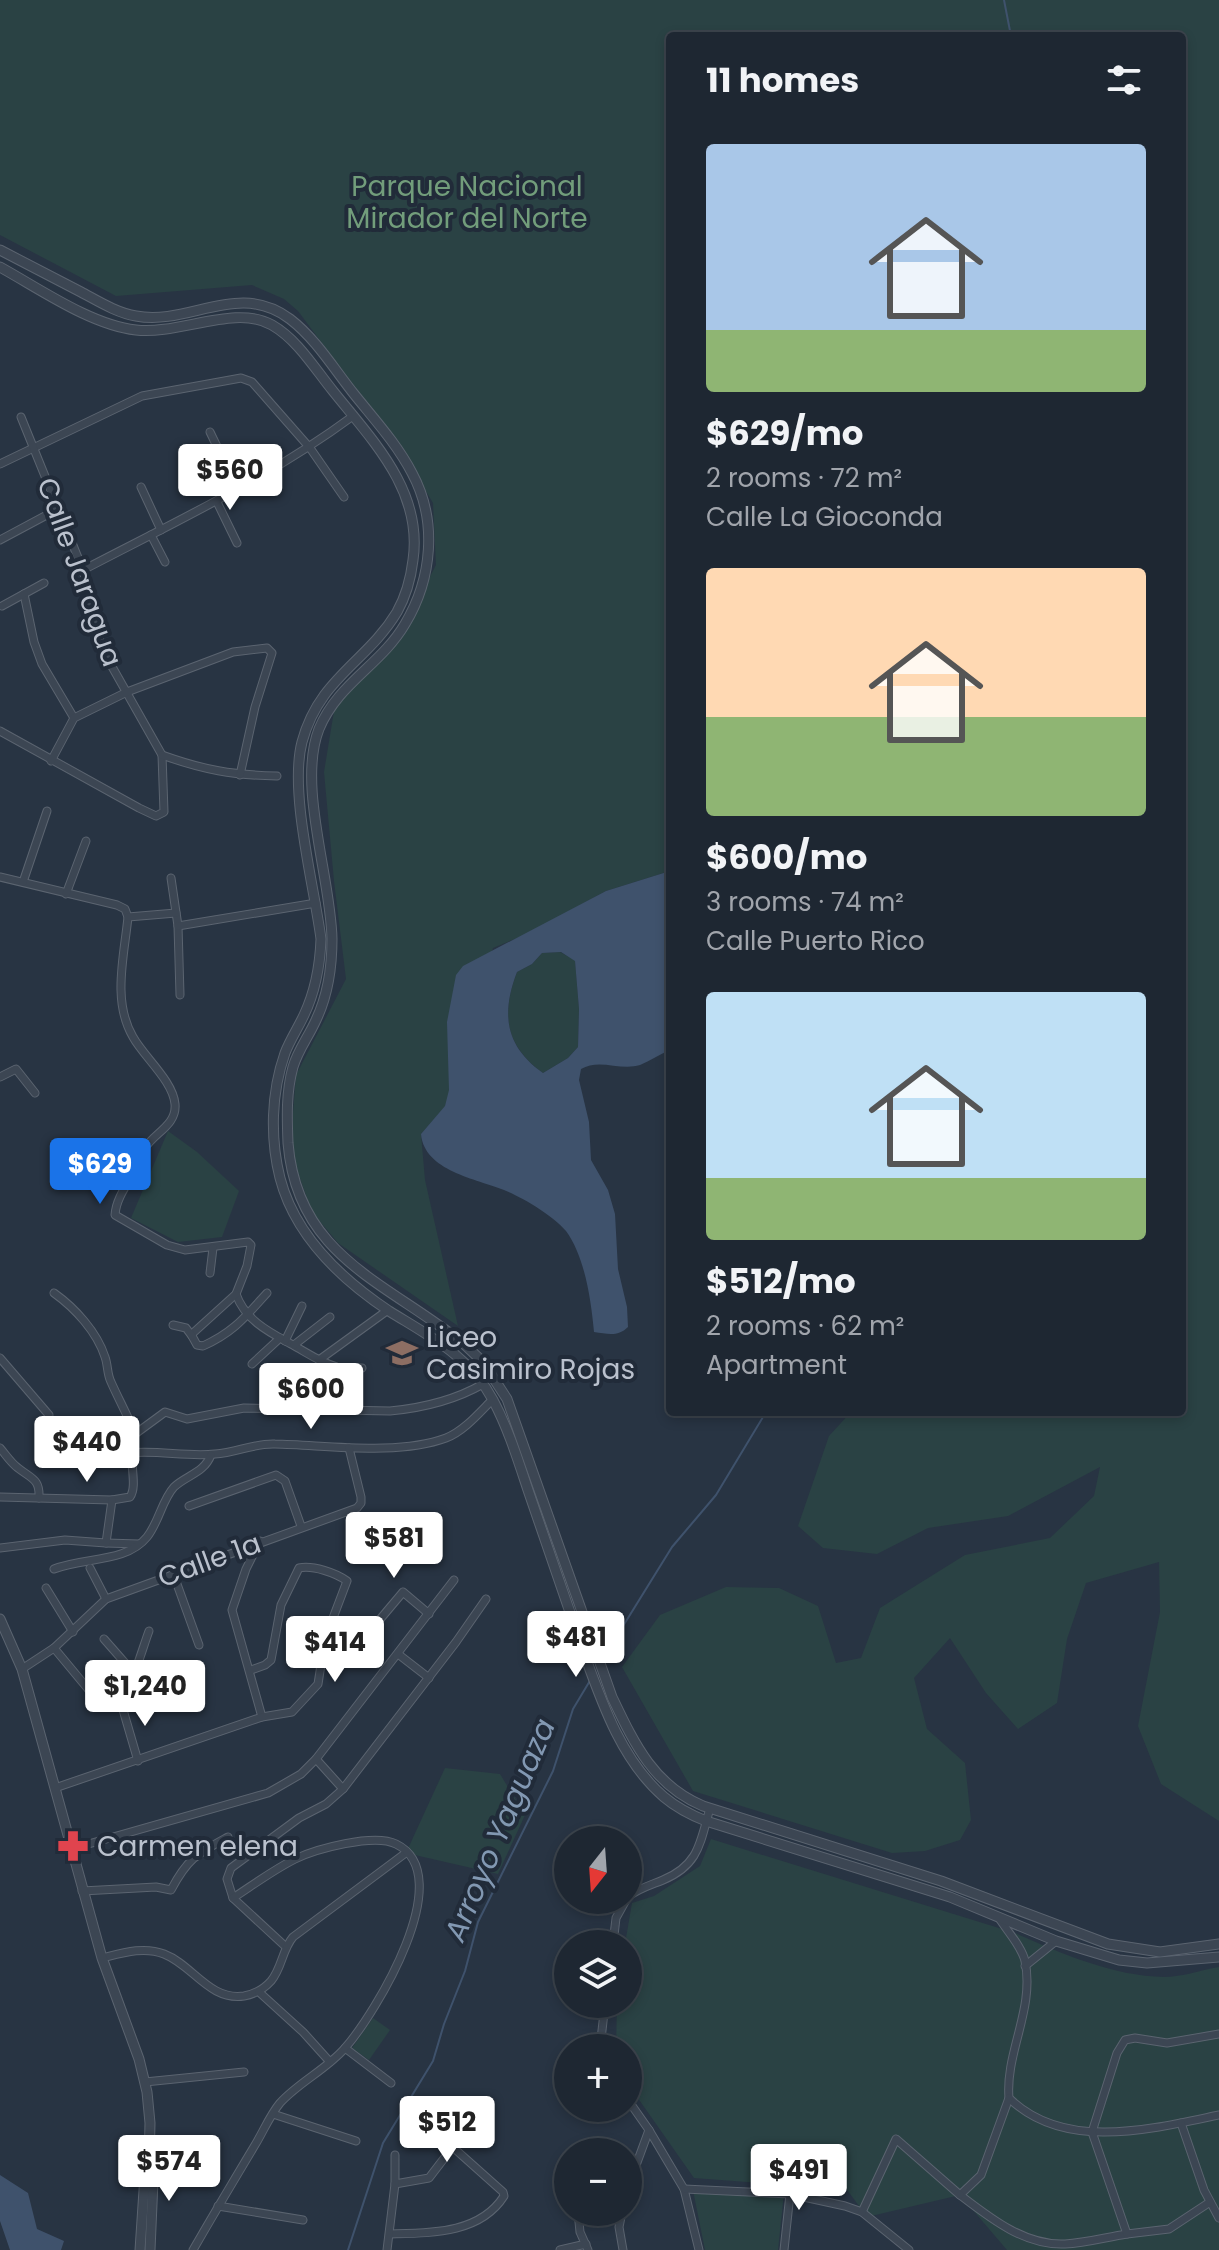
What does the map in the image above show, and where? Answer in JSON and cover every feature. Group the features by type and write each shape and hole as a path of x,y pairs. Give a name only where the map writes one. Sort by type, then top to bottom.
{"street":[{"path":"0,250 120,311 136,316 165,316 223,303 255,304 283,314 306,333 398,450 414,476 424,504 429,538 426,573 411,612 387,647 334,701 314,747 312,776 331,916 332,960 322,1003 291,1073 288,1092 290,1158 299,1195 314,1224 338,1253 445,1328 483,1362 496,1381 517,1422 612,1697 631,1738 654,1772 686,1799 941,1881 1108,1944 1160,1952 1219,1944"},
{"path":"0,267 112,325 152,331 246,317 259,318 271,324 298,347 381,451 399,481 412,513 414,552 398,611 323,695 310,718 302,743 299,785 321,939 320,959 313,992 286,1050 277,1080 276,1158 280,1179 295,1217 318,1250 350,1281 388,1310 435,1337 470,1367 513,1446 604,1707 638,1767 663,1797 683,1811 706,1821 936,1892 1056,1941 1135,1963 1219,1957"},
{"path":"196,309 202,324"},
{"path":"0,464 142,396 241,378 252,382 310,448 344,497"},
{"path":"83,570 217,502 310,448 353,416"},
{"name":"Calle Jaragua","path":"21,417 83,570 102,649 162,755 162,815 156,816 139,808 51,761"},
{"path":"210,432 238,490"},
{"path":"141,487 161,530"},
{"path":"217,502 237,543"},
{"path":"0,540 58,509"},
{"path":"151,535 165,562"},
{"path":"2,606 44,583"},
{"path":"24,594 38,653 74,718"},
{"path":"0,731 51,761 74,718 127,692 233,652 270,649 272,653 255,707 240,775"},
{"path":"162,755 201,769 277,776"},
{"path":"23,882 47,811"},
{"path":"66,894 86,841"},
{"path":"0,877 125,909 128,917 121,980 124,1018 131,1035 173,1095 175,1104 172,1119 145,1147 117,1204 115,1215 167,1245 185,1250 232,1243 251,1245 236,1294 192,1336"},
{"path":"171,878 178,926 180,995"},
{"path":"178,926 316,903"},
{"path":"128,917 176,913"},
{"path":"0,1077 16,1069 35,1093"},
{"path":"210,1273 213,1248"},
{"path":"54,1293 74,1307 99,1344 106,1359 109,1379 122,1400 135,1434"},
{"path":"173,1325 186,1328 197,1345 203,1346 221,1338 249,1316 267,1293"},
{"path":"236,1294 249,1316 282,1340 337,1367 362,1368"},
{"path":"252,1364 282,1340 302,1306"},
{"path":"319,1360 388,1310"},
{"path":"294,1345 330,1317"},
{"path":"0,1358 49,1415"},
{"path":"0,1497 112,1500 133,1495 129,1453 135,1434 165,1412 187,1419 244,1408 390,1411 431,1404 479,1386"},
{"path":"129,1453 187,1452 211,1455 262,1444 349,1448 402,1445 449,1437 490,1402"},
{"path":"0,1448 16,1467 34,1477 39,1486 39,1498"},
{"name":"Calle 1a","path":"22,1669 54,1648 106,1599 353,1509 361,1503 349,1448"},
{"path":"54,1569 68,1563 113,1556 141,1544 157,1523 173,1488 206,1465 211,1455"},
{"path":"189,1506 276,1475 287,1484 301,1526"},
{"path":"106,1543 112,1500"},
{"path":"0,1548 65,1540 141,1544"},
{"path":"260,1541 240,1583 232,1610 262,1717"},
{"path":"55,1788 262,1717 292,1712 318,1684 325,1639 347,1581 306,1566 299,1568 281,1605 271,1660 251,1670"},
{"path":"90,1568 106,1599"},
{"path":"173,1573 199,1645"},
{"path":"71,1849 268,1793 301,1774 316,1759 454,1580"},
{"path":"46,1588 73,1632"},
{"path":"371,1630 406,1589 429,1614"},
{"path":"564,1594 576,1590"},
{"path":"286,1947 233,1898 227,1879 231,1868 299,1818 326,1804 343,1789 486,1599"},
{"path":"0,1619 22,1669 82,1891 145,2082 150,2123 149,2164 153,2181 150,2250"},
{"path":"54,1648 98,1701 113,1706 126,1700 149,1631"},
{"path":"104,1639 133,1672"},
{"path":"398,1654 429,1678"},
{"path":"121,1703 138,1761"},
{"path":"316,1759 343,1789"},
{"path":"642,1889 678,1874 689,1866 710,1808"},
{"path":"82,1891 156,1887 171,1890 197,1853 228,1837"},
{"path":"193,2250 280,2103 345,2048 391,1979 413,1927 418,1876 407,1852 388,1841 373,1840 313,1853 282,1867 233,1898"},
{"path":"102,1958 149,1950 166,1955 218,1993 234,1997 259,1992 280,1968 286,1947 293,1937 407,1852"},
{"path":"960,2195 981,2175 1009,2098 1008,2084 1024,2018 1025,1959 999,1918"},
{"path":"1025,1966 1056,1941"},
{"path":"259,1992 303,2032 330,2062"},
{"path":"1127,2234 1092,2132 1117,2053 1125,2040 1135,2038 1167,2043 1219,2034"},
{"path":"345,2048 391,2083"},
{"path":"145,2082 244,2072"},
{"path":"1009,2098 1025,2113 1069,2129 1100,2134 1219,2115"},
{"path":"273,2114 356,2141"},
{"path":"390,2234 431,2233 460,2228 480,2219 503,2199 503,2192 419,2117"},
{"path":"642,2120 684,2189 699,2250"},
{"path":"1181,2123 1210,2202 1219,2218"},
{"path":"642,2149 649,2130"},
{"path":"862,2212 896,2139 991,2219 1015,2232 1050,2243 1065,2244 1169,2229 1210,2202"},
{"path":"395,2184 429,2178 452,2148"},
{"path":"387,2250 395,2184 395,2155"},
{"path":"140,2250 145,2175 149,2164"},
{"path":"684,2189 790,2194 862,2212 909,2250"},
{"path":"784,2250 790,2194"},
{"path":"218,2206 303,2220"},
{"path":"560,2250 587,2247 579,2226"},
{"path":"619,2226 623,2250"}],"green space":[{"name":"Parque Nacional Mirador del Norte","path":"0,0 1219,0 1219,1821 1161,1784 1138,1726 1160,1612 1159,1562 1086,1583 1067,1639 1057,1703 1018,1729 986,1693 950,1638 914,1678 927,1729 965,1763 971,1820 960,1840 925,1851 892,1853 693,1791 622,1667 660,1615 726,1587 779,1588 818,1606 836,1663 861,1658 880,1608 965,1555 1050,1538 1094,1496 1100,1467 1008,1516 928,1528 877,1554 823,1548 798,1526 829,1436 847,1416 1186,1416 1186,32 666,32 666,872 606,891 527,934 493,948 445,1107 421,1134 425,1180 458,1326 338,1243 312,1212 293,1159 296,1075 346,979 324,772 335,705 402,631 436,565 433,503 398,445 298,311 284,299 252,285 116,296 0,235"},
{"path":"560,952 575,960 578,1047 568,1058 543,1073 530,1062 514,1040 508,1015 509,1002 517,972 532,964 542,953"},
{"path":"168,1131 197,1152 239,1191 222,1237 178,1242 131,1218"},
{"path":"445,1768 500,1774 525,1815 498,1874 406,1853"},
{"path":"711,1839 1015,1933 1106,1968 1164,1977 1219,1967 1219,2250 1007,2250 960,2195 867,2217 826,2161 810,2158 800,2186 694,2178 642,2104 642,2034 616,2034 617,2018 642,2018 642,1930 627,1930 630,1914 642,1914 642,1900 654,1896 700,1866"},
{"path":"373,2018 390,2030 369,2060 352,2048"},
{"path":"693,2190 784,2193 778,2250 705,2250"}],"water":[{"path":"666,872 666,1052 640,1065 588,1066 581,1069 579,1080 589,1122 591,1160 608,1190 615,1214 618,1269 627,1307 628,1327 620,1332 594,1332 589,1293 578,1253 561,1225 520,1197 441,1165 424,1147 421,1134 445,1106 449,1090 447,1022 456,975 463,966 606,891","holes":["561,952 575,961 578,1047 568,1058 543,1073 521,1052 510,1028 509,1002 517,972 532,964 542,953"]},
{"path":"0,2175 28,2193 37,2229 64,2241 61,2250 10,2250 0,2221"}],"waterway":[{"name":"Arroyo Yaguaza","path":"1004,0 1010,32"},
{"name":"Arroyo Yaguaza","path":"602,1660 672,1547 716,1495 764,1416"},
{"name":"Arroyo Yaguaza","path":"348,2250 383,2143 433,2061 465,1971 478,1922 553,1771 573,1709 591,1679"}],"place":[{"name":"Liceo Casimiro Rojas","path":"402,1353"},
{"name":"Carmen elena","path":"73,1846"}]}
